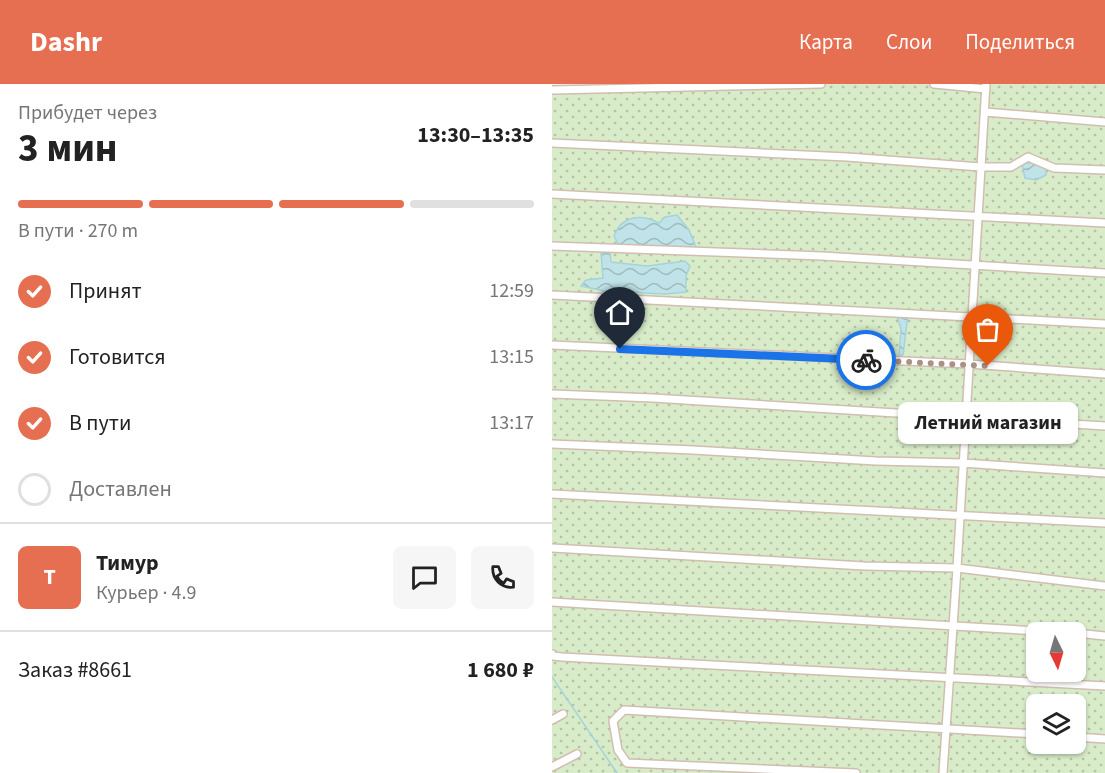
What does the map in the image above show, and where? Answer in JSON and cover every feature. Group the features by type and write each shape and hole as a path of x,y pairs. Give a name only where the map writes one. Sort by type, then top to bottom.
{"street":[{"path":"552,90 821,84"},
{"path":"934,84 986,86 957,568 942,773"},
{"path":"985,112 1105,122"},
{"path":"552,143 981,167 1011,167 1028,157 1054,168 1105,170"},
{"path":"552,194 1105,223"},
{"path":"552,246 822,256 1105,273"},
{"path":"552,295 1105,324"},
{"path":"552,345 969,364 1105,374"},
{"path":"552,394 966,416 1105,426"},
{"path":"552,444 876,461 963,463 1105,473"},
{"path":"552,495 1105,523"},
{"path":"552,548 864,566 957,568 1105,586"},
{"path":"552,602 1026,631"},
{"path":"1086,634 1105,636"},
{"path":"552,654 574,658 1105,686"},
{"path":"856,773 627,763 618,750 613,721 624,710 1026,733"},
{"path":"552,720 563,714"},
{"path":"1086,738 1105,739"},
{"path":"552,767 577,754"}],"green space":[{"path":"645,84 1105,84 1105,773 552,773 552,85 591,88"}],"water":[{"path":"1034,162 1046,167 1046,175 1036,180 1025,178 1022,164"},
{"path":"677,215 689,230 696,247 687,249 624,247 618,244 614,236 622,224 633,218 646,218 659,223 665,217"},
{"path":"601,252 610,252 611,262 647,266 685,261 690,266 686,276 686,292 614,293 581,286 586,280 603,278"},
{"path":"908,315 903,355 899,355 901,329 897,316"}],"waterway":[{"path":"552,677 617,773"}],"way so far":[{"path":"866,360 988,366"}],"place":[{"name":"Летний магазин","path":"988,366"}],"route":[{"path":"620,349 866,360"}]}
